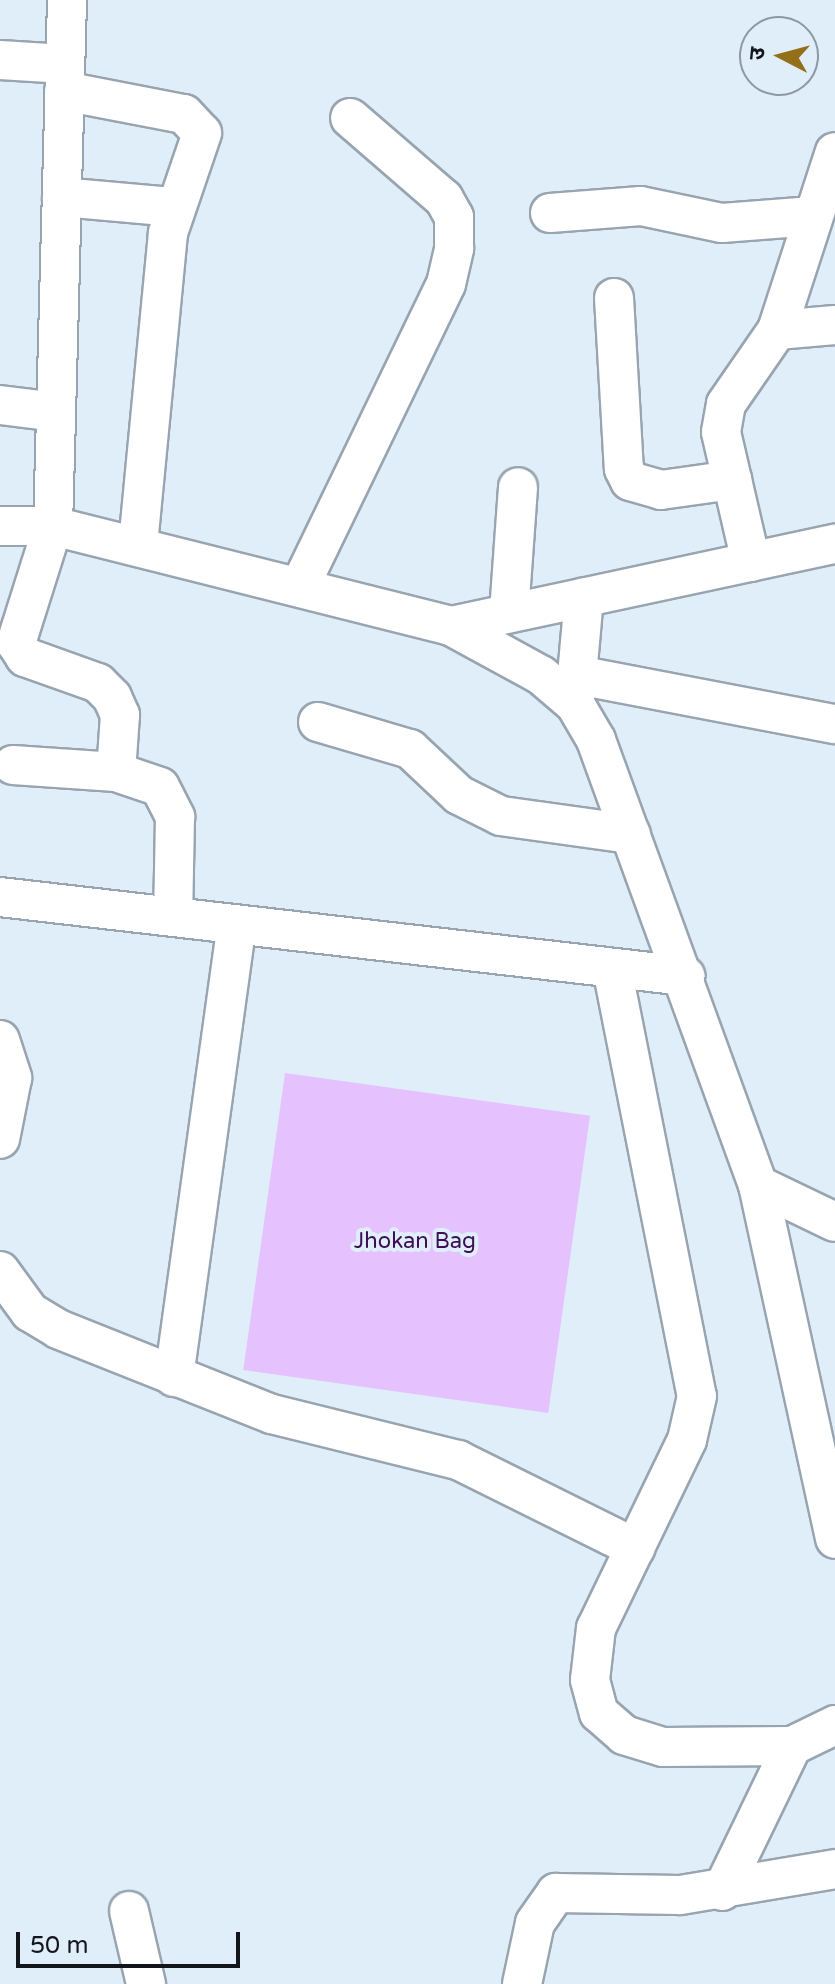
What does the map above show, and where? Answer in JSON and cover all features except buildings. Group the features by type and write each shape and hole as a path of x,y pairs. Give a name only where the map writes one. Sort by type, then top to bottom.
{"street":[{"path":"67,0 53,526 16,643 25,657 98,683 112,697 120,715 116,772"},
{"path":"0,60 65,78 196,122 200,144 173,207 138,544"},
{"path":"300,586 446,284 454,248 454,217 444,199 350,118"},
{"path":"751,562 721,432 726,404 777,330 835,152"},
{"path":"62,197 173,207"},
{"path":"550,213 641,206 722,223 813,216"},
{"path":"614,298 624,469 630,481 661,490 732,480"},
{"path":"777,330 835,325"},
{"path":"0,405 56,412"},
{"path":"509,613 518,487"},
{"path":"0,526 53,526 138,544 451,626 541,675 576,689 835,724"},
{"path":"451,626 835,544"},
{"path":"584,597 576,689 685,976 758,1185 828,1470 835,1539"},
{"path":"318,722 410,749 459,795 501,816 631,834"},
{"path":"13,765 116,772 144,778 170,800 173,917"},
{"path":"0,897 685,976"},
{"path":"174,1377 237,925"},
{"path":"612,968 697,1396 687,1440 596,1628 590,1680 599,1713 624,1735 663,1747 792,1746 835,1725"},
{"path":"0,1040 12,1078 0,1139"},
{"path":"758,1185 835,1222"},
{"path":"0,1271 30,1312 58,1329 272,1414 458,1460 635,1548"},
{"path":"722,1891 792,1746"},
{"path":"522,1984 535,1923 556,1893 722,1891 835,1869"},
{"path":"129,1911 146,1984"}],"green space":[{"name":"Jhokan Bag","path":"285,1073 590,1116 548,1413 243,1370"}]}
